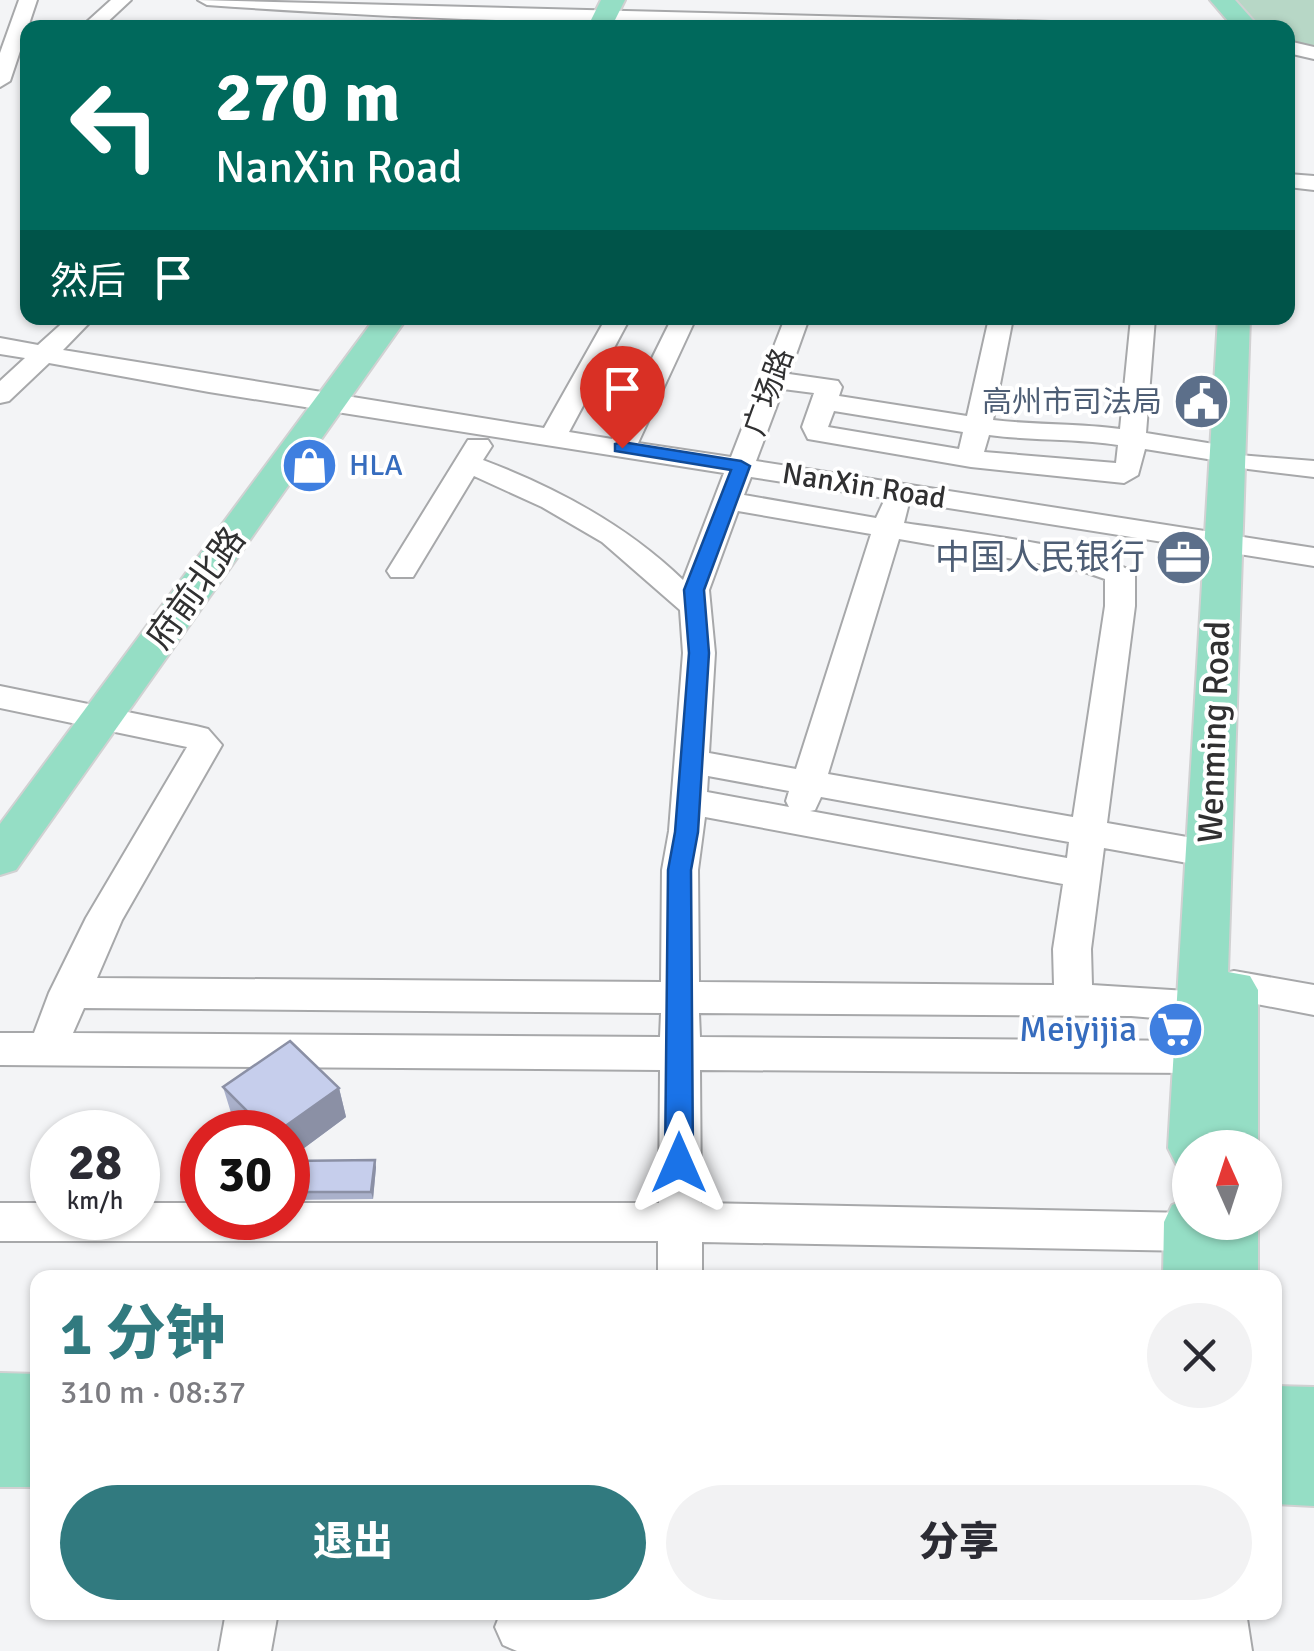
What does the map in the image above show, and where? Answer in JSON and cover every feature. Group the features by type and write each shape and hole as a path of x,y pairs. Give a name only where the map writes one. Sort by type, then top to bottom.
{"main road":[{"path":"1207,0 1224,20"},
{"path":"1222,0 1241,20"},
{"name":"府前北路","path":"0,858 386,325"},
{"name":"Wenming Road","path":"1196,1130 1200,1058 1219,996 1237,458 1234,325"},
{"name":"Wenming Road","path":"1237,458 1250,325"},
{"name":"Wenming Road","path":"1230,1130 1210,854 1234,544"},
{"path":"1202,1240 1224,1270"},
{"path":"0,1402 30,1403"},
{"path":"1282,1415 1314,1416"},
{"path":"0,1458 30,1458"},
{"path":"1282,1473 1314,1474"}],"street":[{"path":"99,20 122,0"},
{"path":"207,0 499,6 606,14 748,10 799,20"},
{"path":"875,20 932,20"},
{"path":"0,100 10,83 20,37"},
{"path":"0,395 75,325"},
{"path":"554,437 614,325"},
{"path":"622,448 681,325"},
{"name":"广场路","path":"680,1270 680,870 699,653 694,606 698,573 794,325"},
{"path":"971,458 1000,325"},
{"path":"773,380 829,387 815,427 818,434 971,458 1124,475 1128,472 1142,325"},
{"name":"NanXin Road","path":"0,346 329,403 1314,557"},
{"path":"824,401 978,426 1131,438 1314,469"},
{"path":"402,570 489,428"},
{"path":"467,464 532,491 604,530 634,551 694,606"},
{"path":"1099,522 1101,473"},
{"path":"797,821 898,492"},
{"path":"726,501 1083,562 1120,576 1120,606 1072,948 1073,1001"},
{"path":"0,698 196,737 205,745 112,901 68,993 47,1049"},
{"path":"692,762 1210,854"},
{"path":"688,801 1081,874"},
{"path":"68,993 1073,1001 1219,996 1314,1000"},
{"path":"0,1048 1200,1058"},
{"path":"0,1222 680,1222 1172,1237"},
{"path":"245,1651 251,1620"},
{"path":"521,1630 1224,1637"}],"shaded area":[{"path":"413,15 557,19 557,20 410,20"}],"green space":[{"path":"1230,0 1314,0 1314,48 1295,44 1295,20 1255,20"}],"building":[{"path":"290,1041 339,1088 308,1110 246,1110 223,1087"},
{"path":"375,1160 371,1192 310,1192 310,1161"}],"place":[{"name":"高州市司法局","path":"1201,402"},
{"name":"HLA","path":"310,465"},
{"name":"中国人民银行","path":"1184,557"},
{"name":"Meiyijia","path":"1176,1029"}],"route":[{"path":"622,448 741,466 694,590 699,653 687,832 680,870 679,1163"}]}
